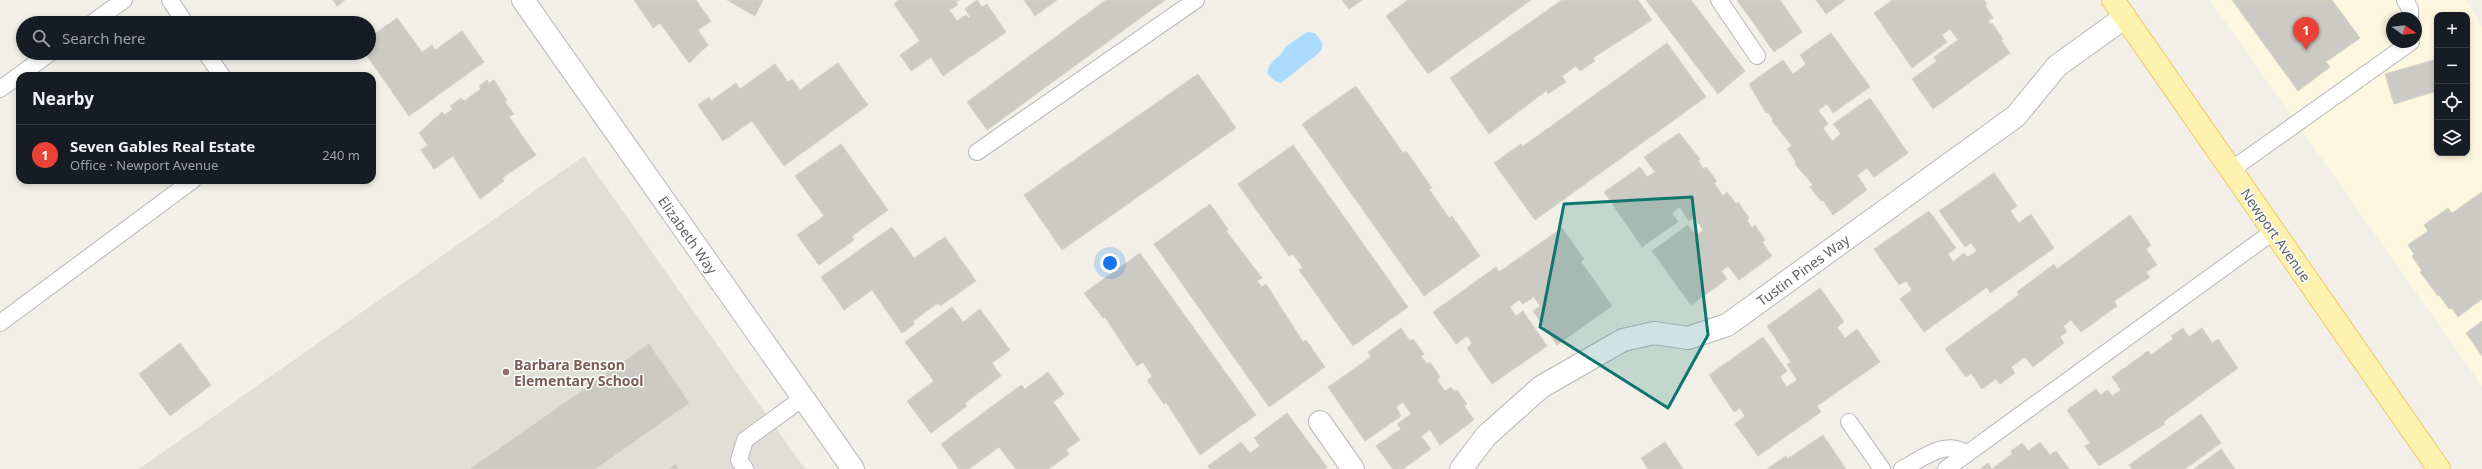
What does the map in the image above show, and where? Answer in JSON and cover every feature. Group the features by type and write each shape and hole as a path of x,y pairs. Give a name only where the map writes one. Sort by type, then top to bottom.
{"main road":[{"name":"Newport Avenue","path":"2119,9 2439,469"}],"street":[{"name":"Elizabeth Way","path":"523,0 853,469"},
{"name":"Tustin Pines Way","path":"1461,469 1486,436 1541,387 1623,340 1654,333 1688,338 1727,325 2016,116 2057,66 2119,9"},
{"path":"1320,422 1353,469"}],"lane":[{"path":"102,16 124,0"},
{"path":"170,0 180,16"},
{"path":"977,152 1196,0"},
{"path":"1719,0 1757,56"},
{"path":"2405,0 2410,12"},
{"path":"2230,170 2403,48"},
{"path":"24,72 40,60"},
{"path":"211,60 219,72"},
{"path":"0,89 16,77"},
{"path":"0,323 188,184"},
{"path":"1946,469 2274,231"},
{"path":"744,469 738,460 745,440 803,398"},
{"path":"1848,422 1882,469"},
{"path":"1902,469 1942,448 1952,446 1967,454"}],"highlighted area":[{"path":"1692,197 1708,335 1668,408 1540,327 1564,204"}],"shaded area":[{"path":"2210,0 2466,0 2482,27 2482,386"},
{"name":"Barbara Benson Elementary School","path":"584,156 805,469 139,469"}],"water":[{"path":"1307,32 1315,33 1323,44 1320,52 1281,83 1275,81 1267,73 1271,64 1284,51 1285,47"}],"building":[{"path":"333,0 345,0 337,6"},
{"path":"634,0 696,0 711,21 698,30 708,45 689,63 660,23 653,28"},
{"path":"727,0 763,0 755,16"},
{"path":"898,0 959,0 956,2 958,5 949,10 957,21 966,15 968,18 970,17 965,9 977,0 982,7 987,4 1006,32 943,76 931,57 911,71 900,55 920,41 894,4"},
{"path":"1024,0 1057,0 1035,16"},
{"path":"1106,0 1165,0 987,130 967,102"},
{"path":"1342,0 1362,0 1349,9"},
{"path":"1408,0 1531,0 1428,74 1386,16"},
{"path":"1562,0 1638,0 1652,20 1593,58 1595,61 1580,71 1576,66 1562,76 1566,82 1548,94 1546,91 1489,134 1450,78"},
{"path":"1646,0 1691,0 1745,71 1718,94"},
{"path":"1737,0 1780,0 1802,32 1774,52"},
{"path":"1816,0 1845,0 1826,14"},
{"path":"1893,0 1984,0 1987,4 1985,5 1993,18 1988,21 1991,25 1992,23 2003,39 2001,40 2010,53 1933,109 1912,79 1937,61 1934,57 1958,40 1950,29 1942,35 1947,42 1912,68 1874,13"},
{"path":"2232,0 2332,0 2360,38 2326,62 2330,67 2298,91"},
{"path":"397,18 422,52 432,45 435,50 462,31 484,62 409,116 370,60 376,60 376,33"},
{"path":"1831,33 1870,87 1833,113 1827,104 1818,110 1828,124 1823,128 1832,141 1841,134 1833,124 1870,98 1908,153 1874,177 1867,168 1857,175 1867,190 1833,215 1823,200 1821,201 1810,187 1813,185 1795,164 1796,162 1787,149 1792,146 1772,121 1773,120 1768,112 1766,113 1749,84 1783,60 1793,74 1806,64 1800,55"},
{"path":"1667,43 1706,97 1535,220 1494,163 1521,144 1522,147"},
{"path":"2434,60 2434,92 2394,104 2385,74"},
{"path":"838,63 868,105 784,166 752,121 723,141 698,105 709,97 711,101 736,83 740,89 775,64 788,82 792,79 800,90"},
{"path":"1198,74 1236,128 1062,250 1024,195"},
{"path":"487,80 489,83 494,80 507,100 505,102 514,114 509,117 536,155 502,178 504,181 480,199 453,156 434,169 421,150 428,145 419,133 442,112 444,115 453,109 450,106 461,98 464,101 481,89 479,86"},
{"path":"1356,86 1403,153 1406,151 1432,188 1429,189 1449,218 1452,216 1480,256 1424,296 1302,124"},
{"path":"1679,133 1700,159 1698,160 1703,169 1706,167 1717,181 1714,183 1723,196 1727,192 1736,204 1738,202 1749,218 1747,220 1752,228 1755,225 1765,240 1762,242 1772,256 1739,280 1728,266 1721,271 1727,279 1691,305 1652,251 1688,225 1696,236 1703,230 1694,217 1689,221 1680,207 1672,213 1678,222 1642,247 1604,192 1640,167 1647,177 1655,172 1644,157"},
{"path":"841,144 888,210 852,236 854,240 819,265 797,235 824,216 795,176"},
{"path":"1293,145 1408,307 1353,346 1299,270 1303,268 1293,254 1289,256 1238,184"},
{"path":"1994,173 2017,206 2010,211 2019,223 2031,214 2054,248 1990,293 1987,287 1924,332 1900,299 1912,290 1906,281 1899,285 1874,249 1929,211 1956,248 1948,254 1953,262 1964,253 1967,257 1977,251 1971,243 1965,247 1939,211"},
{"path":"2482,192 2482,299 2458,317 2452,308 2449,309 2439,295 2438,296 2420,272 2422,271 2412,256 2414,254 2408,245 2428,231 2424,225 2448,208 2452,213"},
{"path":"1210,204 1228,229 1226,231 1262,278 1257,281 1262,287 1266,284 1303,342 1306,340 1325,367 1269,407 1154,244"},
{"path":"2130,215 2151,245 2146,249 2157,265 2146,272 2150,277 2114,301 2117,306 2081,332 2071,320 2063,326 2067,332 2060,337 2064,343 2033,367 2025,357 2011,367 2015,373 2000,384 1996,379 1982,389 1971,373 1966,377 1945,349 2019,295 2017,292 2054,264 2057,269"},
{"path":"892,227 914,258 945,237 976,281 940,306 938,303 913,321 915,324 902,333 872,290 844,310 821,277"},
{"path":"1562,228 1584,259 1581,262 1612,306 1557,345 1533,311 1540,306 1534,297 1523,304 1519,300 1510,307 1516,316 1523,311 1547,346 1492,384 1467,348 1472,343 1467,336 1456,344 1433,312 1496,267 1499,272"},
{"path":"1140,253 1256,415 1200,455 1166,402 1164,404 1147,380 1152,376 1143,362 1137,366 1105,317 1103,318 1084,293"},
{"path":"1820,288 1844,322 1837,327 1845,338 1857,329 1880,362 1817,406 1821,412 1758,456 1735,424 1745,416 1740,408 1734,412 1709,375 1763,337 1787,371 1780,377 1787,387 1797,380 1787,364 1791,362 1767,326"},
{"path":"952,307 963,322 980,309 1010,350 992,363 1001,376 965,403 967,406 931,433 907,401 934,381 905,342"},
{"path":"2482,321 2482,356 2466,333"},
{"path":"1401,328 1410,341 1413,339 1424,354 1421,356 1427,364 1430,362 1440,377 1437,380 1445,391 1451,387 1454,391 1457,390 1467,404 1464,406 1474,420 1440,445 1430,430 1421,436 1431,449 1403,469 1393,469 1376,446 1401,429 1397,424 1411,414 1403,402 1396,407 1401,416 1365,441 1328,387 1371,357 1368,352"},
{"path":"2183,328 2189,337 2202,328 2212,343 2218,339 2238,368 2163,422 2165,424 2099,466 2085,446 2090,443 2067,410 2096,389 2100,395 2108,390 2112,396 2121,390 2112,377 2148,351 2151,355 2173,339 2171,336"},
{"path":"180,343 211,385 170,416 139,374"},
{"path":"649,344 689,403 595,469 470,469"},
{"path":"1048,372 1064,394 1053,402 1080,440 1066,450 1069,454 1049,469 1016,469 999,447 969,469 959,469 941,444 1021,385 1025,389"},
{"path":"1287,413 1327,467 1325,469 1210,469 1208,466 1241,442 1250,453 1260,446 1254,438"},
{"path":"2201,414 2221,443 2185,469 2132,469 2129,465"},
{"path":"1823,435 1846,469 1767,469 1786,456 1787,459"},
{"path":"1665,442 1683,469 1648,469 1641,458"},
{"path":"2040,442 2050,455 2056,451 2069,469 1992,469 2012,454 2011,451 2022,443 2028,451"},
{"path":"2221,449 2235,469 2194,469"},
{"path":"1988,463 1992,469 1980,469"},
{"path":"676,464 679,469 669,469"}],"place":[{"name":"Seven Gables Real Estate","path":"2306,50"},
{"name":"Barbara Benson Elementary School","path":"506,372"}]}
